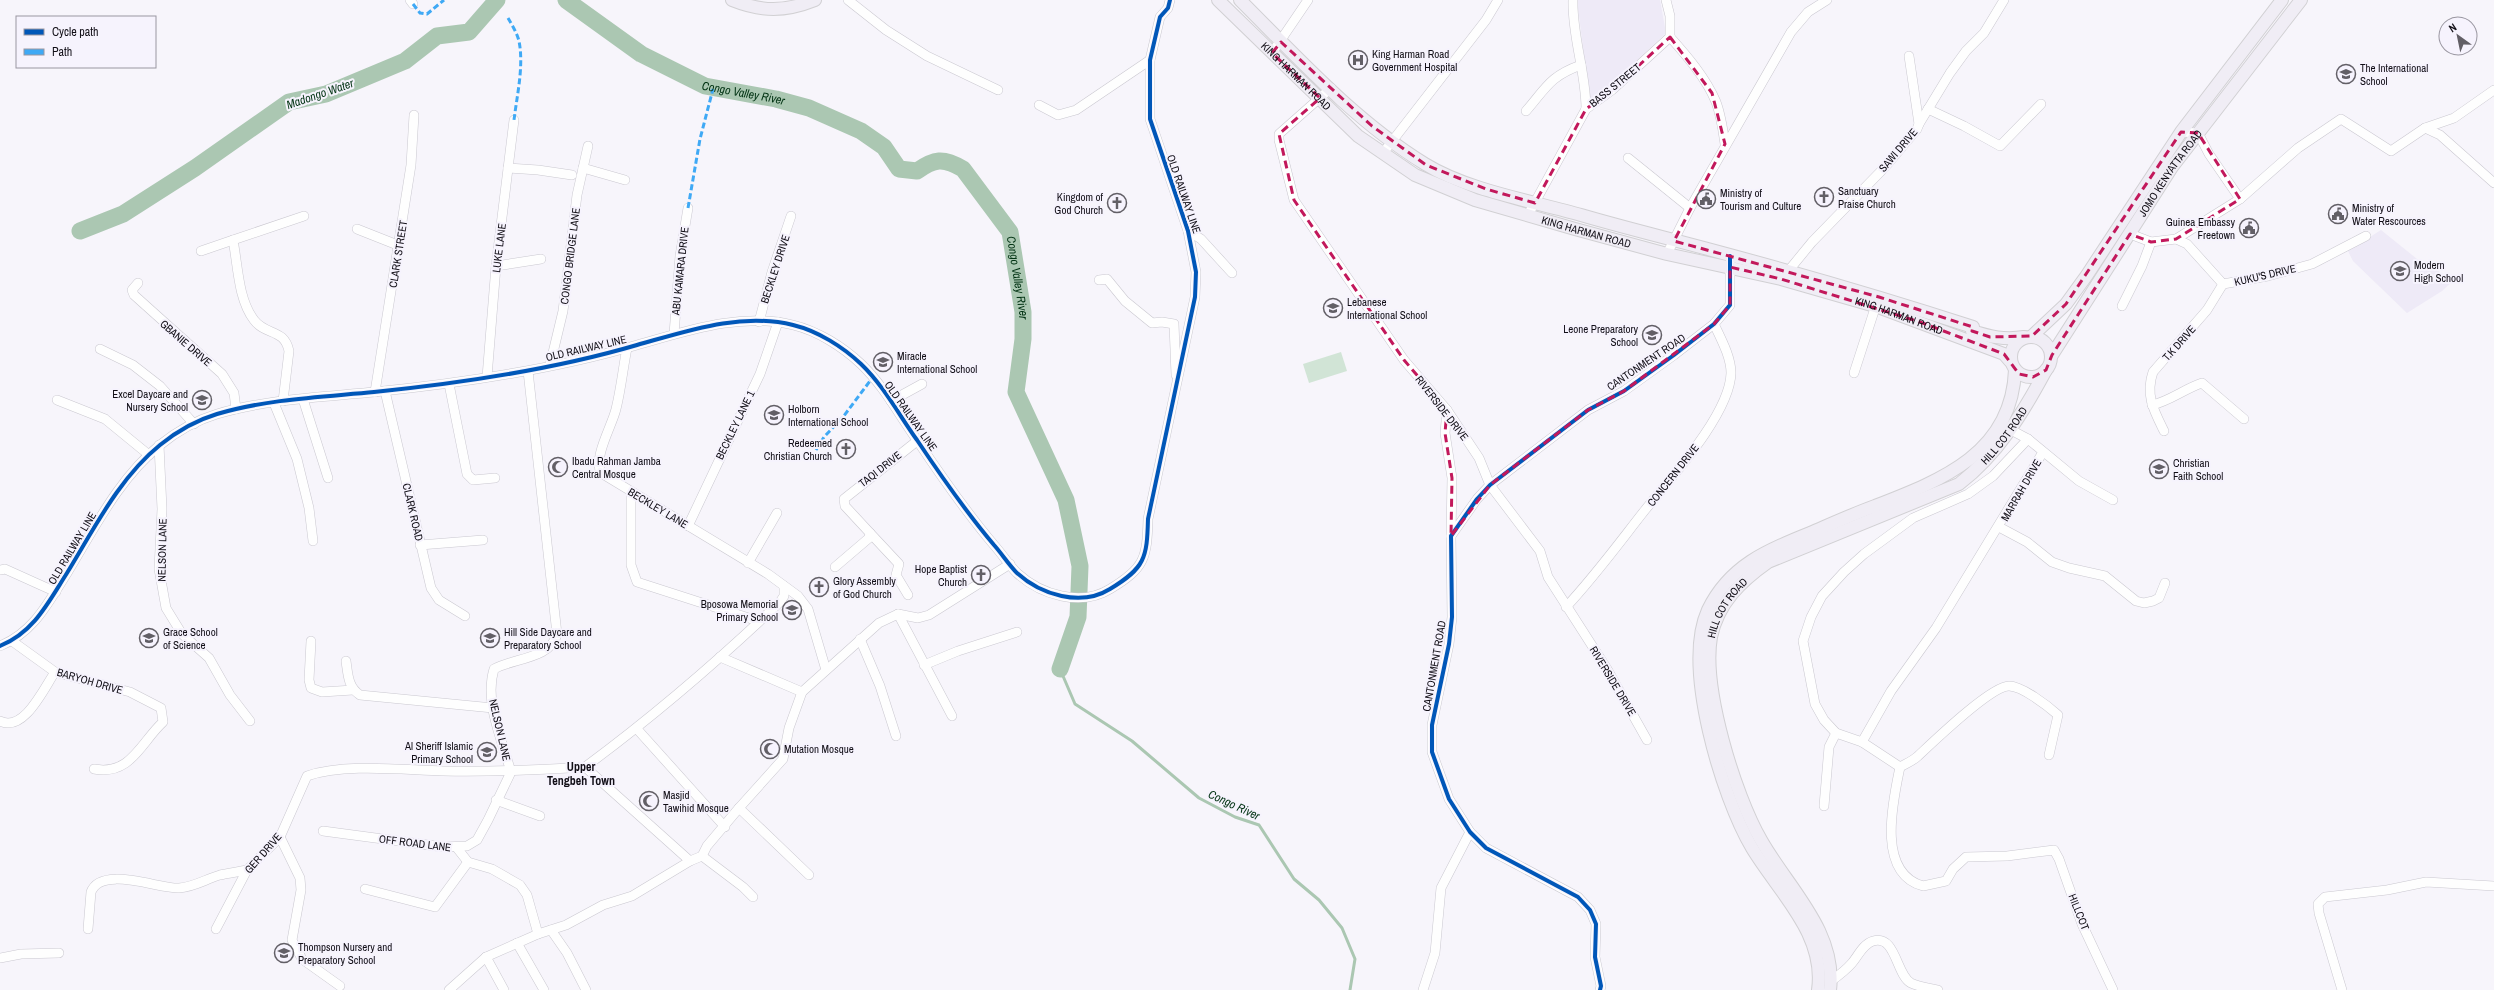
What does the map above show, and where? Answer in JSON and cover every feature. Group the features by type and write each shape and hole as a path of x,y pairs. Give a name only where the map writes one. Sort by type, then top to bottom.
{"main road":[{"path":"732,0 747,6 771,11 794,8 815,0"},
{"name":"KING HARMAN ROAD","path":"1218,0 1358,136 1415,175 1445,188 1528,215 1666,254 1730,262 1784,275 1973,327 1972,332 1990,337 2009,339 2028,337"},
{"name":"KING HARMAN ROAD","path":"1240,0 1331,88 1391,141 1432,167 1486,189 1674,241 1730,262"},
{"name":"JOMO KENYATTA ROAD","path":"2028,337 2066,304 2087,275 2180,132 2282,0"},
{"name":"JOMO KENYATTA ROAD","path":"2052,355 2168,172 2301,0"},
{"name":"KING HARMAN ROAD","path":"1877,301 2004,354 2012,365"},
{"path":"2028,337 2042,340 2052,355 2046,370 2033,377 2025,377 2012,365 2012,350 2028,337"},
{"name":"HILL COT ROAD","path":"1818,990 1819,963 1814,943 1802,921 1752,848 1740,825 1720,774 1701,687 1701,634 1708,611 1730,578 1740,567 1766,550 1922,487 1946,476 1971,460 1988,442 2000,423 2014,386 2012,365"},
{"name":"HILL COT ROAD","path":"1830,986 1831,968 1823,938 1758,836 1733,777 1719,721 1709,664 1712,636 1729,596 1747,577 1768,562 1959,484 1977,470 2011,430 2046,370"}],"street":[{"path":"848,0 886,30 926,56 998,90"},
{"name":"OLD RAILWAY LINE","path":"0,646 12,641 29,629 56,592 101,516 129,477 149,455 159,445 194,424 213,415 278,402 449,384 528,371 627,348 709,325 759,322 778,322 806,329 846,352 862,365 891,402 917,441 984,532 1018,574 1033,583 1068,598 1087,597 1109,590 1138,569 1147,550 1148,519 1163,445 1178,384 1195,297 1196,272 1188,231 1150,119 1150,60 1160,17 1168,8 1170,0"},
{"path":"1160,17 1172,9 1174,0"},
{"path":"1272,53 1282,42 1308,0"},
{"path":"1383,153 1472,39 1498,0"},
{"path":"1573,0 1572,20 1586,92 1586,109"},
{"path":"1666,0 1670,16 1670,37 1684,52 1712,93 1720,115 1725,144"},
{"path":"1666,254 1725,144 1791,32 1808,12 1827,0"},
{"path":"1919,124 1958,62 1984,33 2004,0"},
{"name":"BASS STREET","path":"1528,215 1586,109 1618,85 1670,37"},
{"name":"SAWI DRIVE","path":"1784,275 1812,242 1885,167 1912,136 1919,124 1909,56"},
{"path":"1039,105 1058,115 1076,110 1150,60"},
{"path":"1526,111 1549,82 1566,70 1581,65"},
{"name":"RIVERSIDE DRIVE","path":"1331,88 1280,134 1279,140 1294,200 1404,360 1447,410 1479,458 1490,486 1540,551 1548,576 1566,607 1607,669 1647,740"},
{"path":"2130,234 2151,242 2176,239 2240,199 2298,148 2341,119 2390,150 2425,128 2454,118 2494,90"},
{"path":"1928,109 1964,126 2000,146 2041,104"},
{"name":"CLARK STREET","path":"375,392 400,246 411,165 414,115"},
{"name":"LUKE LANE","path":"487,377 496,266 514,120"},
{"path":"2425,128 2440,135 2494,183"},
{"path":"2180,132 2198,133 2209,154 2240,199"},
{"name":"CONGO BRIDGE LANE","path":"550,366 563,311 577,196 588,146"},
{"path":"1628,158 1690,208"},
{"path":"508,168 538,170 572,175"},
{"path":"583,168 625,180"},
{"name":"ABU KAMARA DRIVE","path":"674,334 679,263 688,208"},
{"path":"201,251 304,216"},
{"name":"BECKLEY DRIVE","path":"759,322 772,272 791,216"},
{"path":"357,229 400,246"},
{"path":"1188,231 1201,239 1232,273"},
{"name":"KUKU'S DRIVE","path":"2176,239 2187,244 2223,284 2268,276 2312,264 2366,236"},
{"path":"233,240 239,280 254,320 261,328 283,337 287,343 289,351 278,402 297,459 309,508 313,540"},
{"path":"2122,306 2136,280 2151,242"},
{"path":"496,266 541,259"},
{"name":"CANTONMENT ROAD","path":"1600,990 1601,986 1595,957 1596,924 1586,904 1567,890 1486,848 1470,832 1446,792 1435,762 1430,741 1449,644 1453,592 1451,584 1451,536 1477,499 1490,486 1588,410 1624,391 1714,324 1730,306 1730,262"},
{"path":"1099,280 1108,279 1125,301 1152,323 1162,322 1174,324 1178,384"},
{"name":"GBANIE DRIVE","path":"138,283 132,290 134,295 222,374 234,393 236,410"},
{"name":"T.K DRIVE","path":"2164,431 2152,405 2149,384 2153,372 2207,310 2223,284"},
{"path":"1854,373 1877,301"},
{"name":"BECKLEY LANE 1","path":"688,526 760,374 778,322"},
{"name":"CONCERN DRIVE","path":"1566,607 1597,573 1695,447 1717,413 1726,392 1731,373 1725,350 1714,324"},
{"name":"BECKLEY LANE","path":"627,348 616,410 598,467 601,473 631,493 655,504 688,526 748,562 798,596 808,609 826,670"},
{"path":"100,349 133,365 160,386 194,424"},
{"name":"NELSON LANE","path":"528,371 557,634 551,646 544,652 503,664 494,669 491,680 493,708 511,772 585,767"},
{"path":"2152,405 2167,401 2184,390 2202,383 2244,419"},
{"path":"449,384 467,474 473,480 495,478"},
{"path":"891,402 922,384"},
{"name":"CLARK ROAD","path":"385,390 420,545 434,593 447,607 466,616"},
{"path":"303,399 328,478"},
{"path":"57,400 105,419 149,455"},
{"path":"1447,410 1445,433 1452,478 1451,536"},
{"name":"MARRAH DRIVE","path":"2011,430 2028,439 2079,481 2113,500"},
{"path":"2028,439 1993,476 1968,494 1913,518 1844,572 1822,596 1811,617 1803,641 1815,704 1824,720 1836,733 1862,742 1900,767 1917,757 1944,732 1989,696 2008,686 2015,687 2047,705 2058,715 2049,755"},
{"name":"TAQI DRIVE","path":"870,533 845,506 844,499 917,441"},
{"name":"NELSON LANE","path":"159,445 162,510 159,568 166,608 182,634 208,658 230,695 250,721"},
{"name":"MARRAH DRIVE","path":"1862,742 1891,691 1936,628 1977,560 1999,527 2043,452"},
{"path":"631,493 631,565 637,582 758,621"},
{"path":"748,562 777,513"},
{"name":"MARRAH DRIVE","path":"1999,527 2027,542 2052,562 2069,568 2105,576 2136,601 2144,603 2159,598 2165,583"},
{"path":"835,567 868,538 870,533 899,564 896,576 908,595"},
{"path":"420,545 482,540"},
{"path":"449,990 486,957 538,934 551,930 602,905 632,896 690,861 702,856 707,846 725,827 739,808 783,760 790,728 802,692 860,639 879,624 898,614 918,618 929,615 1010,564"},
{"path":"0,570 5,569 56,592"},
{"path":"690,861 585,767 637,729 720,657 780,602 784,596 784,586"},
{"path":"898,614 952,716"},
{"path":"924,665 958,651 1017,632"},
{"path":"860,639 880,686 896,736"},
{"name":"BARYOH DRIVE","path":"12,641 55,672 130,692 161,708 163,722 154,730 138,754 127,761 106,770 94,769"},
{"path":"311,641 309,680 311,688 322,692 353,690 370,697 493,708"},
{"path":"720,657 802,692"},
{"path":"346,661 349,683 353,690"},
{"path":"0,721 5,724 17,721 28,713 55,672"},
{"path":"637,729 725,827"},
{"path":"1824,806 1829,748 1836,733"},
{"name":"HILLCOT","path":"1900,767 1891,810 1890,841 1899,865 1918,885 1923,886 1946,881 1956,865 1966,857 2037,853 2054,850 2059,859 2082,924 2113,990"},
{"name":"GER DRIVE","path":"216,929 247,870 280,838 307,776 321,772 393,769 511,772"},
{"name":"OFF ROAD LANE","path":"324,831 457,848 467,846 477,840 511,772"},
{"path":"496,800 540,816"},
{"path":"739,808 809,875"},
{"path":"1423,990 1435,953 1441,888 1470,832"},
{"path":"280,838 300,878 301,890 292,940 302,959 340,986"},
{"path":"457,848 468,862 492,869 520,885 526,895 538,934"},
{"path":"702,856 743,887 753,897"},
{"path":"365,889 435,907 468,862"},
{"path":"88,929 92,887 101,880 138,881 178,888 192,886 220,876 247,870"},
{"path":"2342,990 2319,913 2318,904 2325,897 2387,890 2426,882 2494,886"},
{"path":"551,930 567,953 586,990"},
{"path":"1830,986 1852,964 1864,947 1873,941 1881,941 1890,947 1904,976 1911,983 1938,990"},
{"path":"517,943 544,990"},
{"path":"0,958 21,954 59,953"},
{"path":"486,957 504,990"}],"highlighted area":[{"path":"1670,37 1712,93 1725,144 1674,241 1879,297 1973,327 1972,331 1990,337 2032,336 2066,304 2181,132 2198,133 2240,199 2176,239 2151,242 2130,234 2052,355 2046,370 2033,377 2019,374 2004,354 1920,322 1781,279 1730,267 1730,305 1714,324 1624,391 1588,410 1490,485 1451,536 1452,478 1445,433 1447,410 1404,360 1294,200 1279,134 1320,98 1272,53 1281,42 1372,126 1426,165 1486,189 1535,203 1586,109 1612,90"}],"shaded area":[{"path":"1577,0 1660,0 1666,33 1590,104"},
{"name":"Modern High School","path":"2381,230 2417,259 2454,280 2442,291 2407,313 2353,261 2348,251"}],"green space":[{"path":"1341,352 1347,371 1309,383 1303,364"}],"waterway":[{"name":"Madongo Water","path":"80,231 123,214 195,168 289,102 326,94 405,61 437,36 469,32 497,0"},
{"name":"Congo Valley River","path":"566,0 641,54 705,86 776,99 809,108 861,131 884,147 899,169 917,171 929,164 939,161 956,165 963,169 1010,232 1023,312 1023,339 1016,392 1066,500 1080,566 1078,617 1060,669"},
{"name":"Congo River","path":"1060,669 1075,704 1132,741 1199,798 1235,817 1259,825 1294,879 1319,900 1342,928 1355,959 1350,990"}],"marked path":[{"path":"413,4 420,13 427,14 444,0"},
{"path":"508,18 519,41 521,60 520,80 514,120"},
{"path":"688,208 700,139 713,89"},
{"path":"816,450 824,437 843,417 873,377"}],"cycle path":[{"path":"0,646 22,633 39,616 108,505 145,458 166,440 202,420 236,409 275,402 474,380 573,362 695,329 734,322 773,322 793,325 812,331 830,340 861,364 884,391 974,520 1014,570 1027,581 1049,592 1074,598 1087,597 1110,589 1131,575 1142,561 1145,553 1148,519 1195,297 1196,272 1188,231 1150,119 1150,60 1160,17 1168,8 1170,0"},
{"path":"1600,990 1601,986 1595,957 1596,924 1590,910 1578,897 1486,848 1470,832 1449,799 1432,752 1432,725 1449,644 1452,617 1451,536 1477,499 1490,485 1588,410 1624,391 1714,324 1730,305 1730,256"}],"place":[{"name":"King Harman Road Government Hospital","path":"1358,60"},
{"name":"The International School","path":"2346,74"},
{"name":"Sanctuary Praise Church","path":"1824,197"},
{"name":"Ministry of Tourism and Culture","path":"1706,199"},
{"name":"Kingdom of God Church","path":"1117,203"},
{"name":"Ministry of Water Rescources","path":"2338,214"},
{"name":"Guinea Embassy Freetown","path":"2249,228"},
{"name":"Modern High School","path":"2400,271"},
{"name":"Lebanese International School","path":"1333,308"},
{"name":"Leone Preparatory School","path":"1652,335"},
{"name":"Miracle International School","path":"883,362"},
{"name":"Excel Daycare and Nursery School","path":"202,400"},
{"name":"Holborn International School","path":"774,415"},
{"name":"Redeemed Christian Church","path":"846,449"},
{"name":"Ibadu Rahman Jamba Central Mosque","path":"558,467"},
{"name":"Christian Faith School","path":"2159,469"},
{"name":"Hope Baptist Church","path":"981,575"},
{"name":"Glory Assembly of God Church","path":"819,587"},
{"name":"Bposowa Memorial Primary School","path":"792,610"},
{"name":"Grace School of Science","path":"149,638"},
{"name":"Hill Side Daycare and Preparatory School","path":"490,638"},
{"name":"Mutation Mosque","path":"770,749"},
{"name":"Al Sheriff Islamic Primary School","path":"487,752"},
{"name":"Masjid Tawihid Mosque","path":"649,801"},
{"name":"Thompson Nursery and Preparatory School","path":"284,953"}],"district":[{"name":"Upper Tengbeh Town","path":"581,774"}]}
